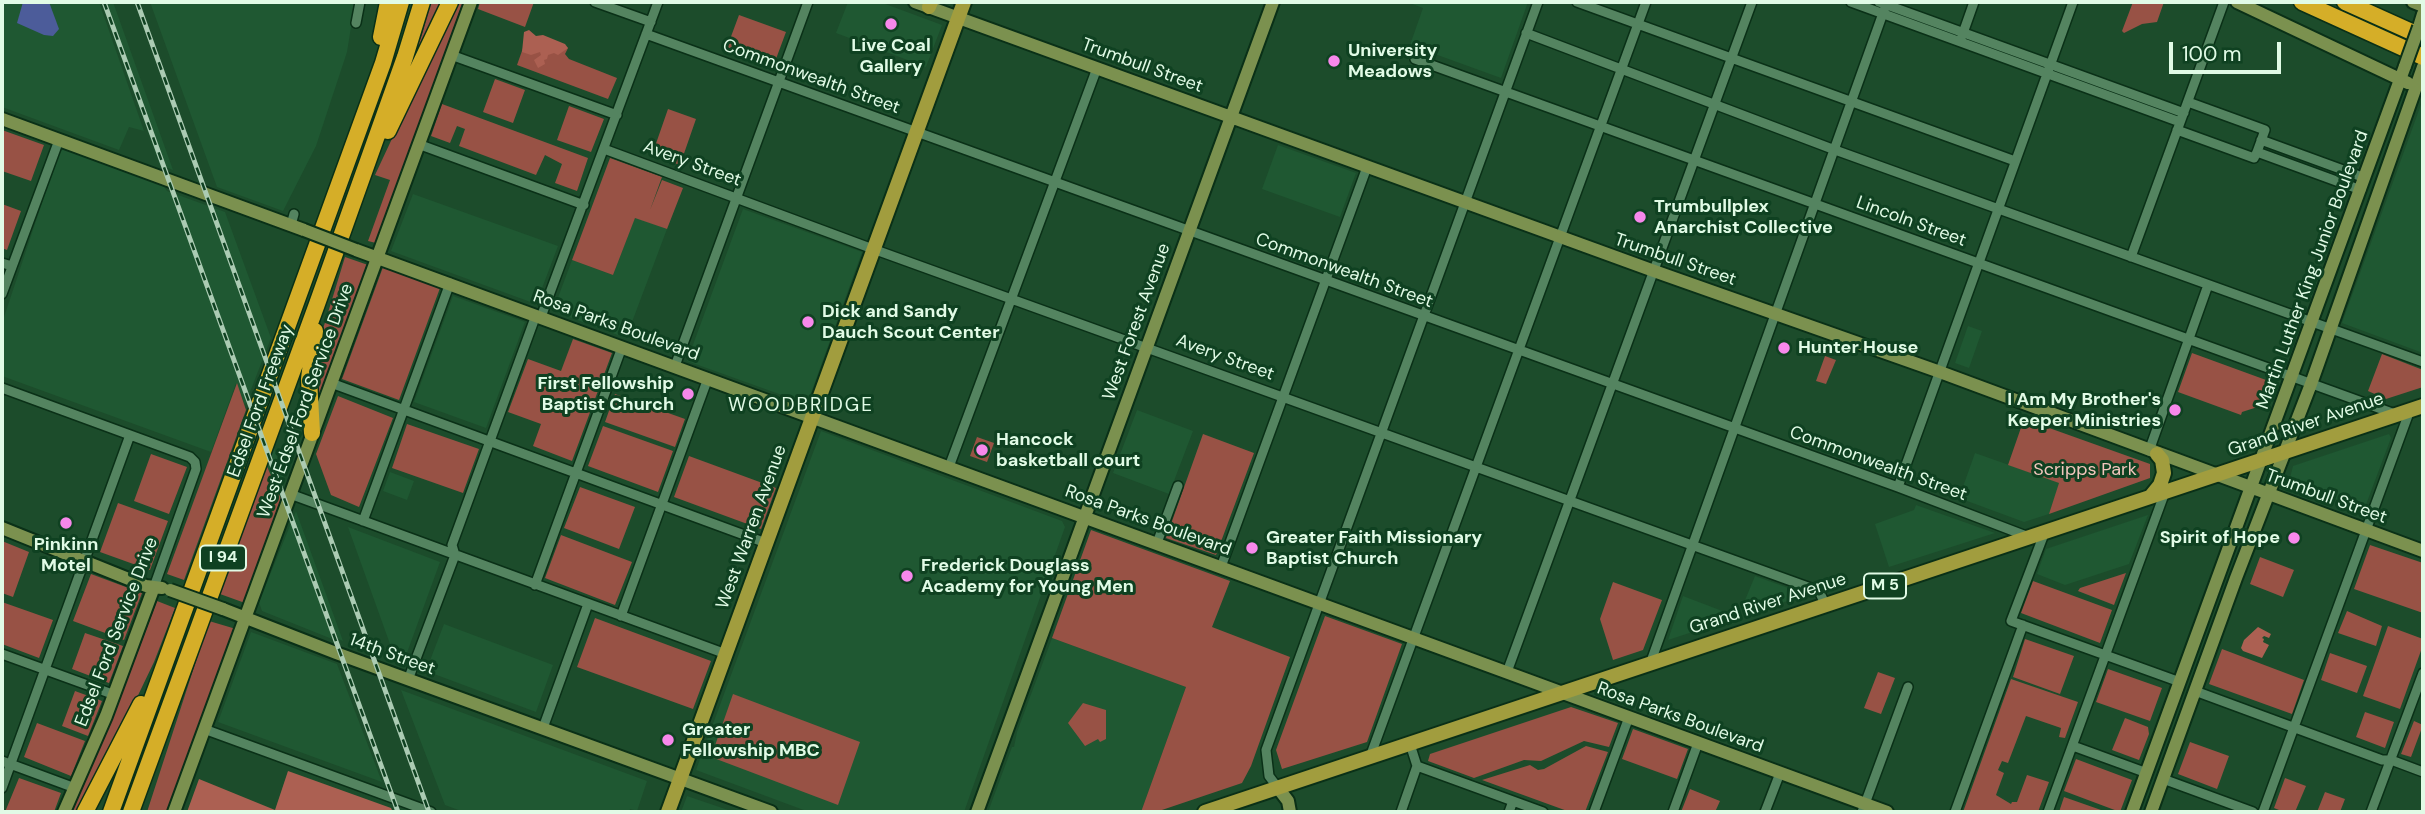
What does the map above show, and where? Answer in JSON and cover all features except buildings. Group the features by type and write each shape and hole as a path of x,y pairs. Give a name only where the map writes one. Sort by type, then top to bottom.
{"highway":[{"path":"362,116 388,2"},
{"name":"Edsel Ford Freeway","path":"111,812 383,63 401,2"},
{"name":"Edsel Ford Freeway","path":"131,812 317,304 422,2"},
{"path":"360,179 374,160 450,2"},
{"path":"2302,2 2423,66"},
{"path":"2345,2 2422,26"},
{"path":"313,433 309,379 317,304"},
{"path":"85,812 169,649"},
{"path":"139,812 161,751 165,716"}],"main road":[{"path":"955,2 958,18"},
{"name":"West Warren Avenue","path":"668,812 964,2"},
{"name":"Grand River Avenue","path":"1205,812 2410,410"},
{"path":"2150,497 2160,485 2164,473 2162,460 2153,453"}],"street":[{"path":"356,23 360,2"},
{"name":"West Edsel Ford Service Drive","path":"174,812 471,2"},
{"path":"595,2 651,22"},
{"path":"408,680 455,555 452,545 538,316 584,205 658,2"},
{"path":"675,366 808,2"},
{"name":"West Forest Avenue","path":"977,812 1273,2"},
{"path":"1290,812 1288,801 1269,776 1266,750 1538,2"},
{"path":"1577,2 2015,161"},
{"path":"1370,757 1646,2"},
{"path":"1507,672 1752,2"},
{"path":"1851,2 1884,6 2048,68 2256,155 2363,184"},
{"path":"1961,37 1974,2"},
{"path":"1898,487 2073,2"},
{"path":"2131,257 2224,2"},
{"path":"2237,2 2420,88"},
{"path":"2413,2 2423,6"},
{"name":"Trumbull Street","path":"925,3 958,18 1940,372 2423,551"},
{"path":"1650,664 1853,102 1884,6"},
{"name":"Martin Luther King Junior Boulevard","path":"2132,812 2405,65 2422,26"},
{"path":"1526,33 1835,150 2423,362"},
{"name":"Commonwealth Street","path":"646,34 1612,385 2037,536"},
{"path":"451,55 617,115"},
{"name":"Lincoln Street","path":"1415,59 2311,383 2410,410"},
{"name":"Martin Luther King Junior Boulevard","path":"2151,812 2420,88 2423,66"},
{"path":"949,467 1097,68"},
{"path":"2188,102 2265,130 2256,155"},
{"name":"Rosa Parks Boulevard","path":"2,118 293,220 304,230 356,250 1780,773 1863,808 1887,812"},
{"path":"2,294 59,140"},
{"path":"2261,140 2363,184"},
{"path":"418,144 584,205"},
{"name":"Avery Street","path":"604,149 1819,591 1826,606"},
{"path":"1221,567 1367,167"},
{"path":"2340,246 2359,252"},
{"path":"2,263 12,266"},
{"path":"363,522 450,283"},
{"path":"2153,453 2208,285"},
{"path":"535,585 622,347"},
{"path":"621,616 708,378"},
{"path":"331,383 766,543"},
{"path":"2,388 130,435 45,670 6,763 2,788"},
{"path":"2263,812 2410,410"},
{"name":"Edsel Ford Service Drive","path":"64,812 115,695 196,469 195,462 184,455 130,435"},
{"path":"1157,543 1178,486"},
{"path":"2048,812 2165,492"},
{"path":"290,494 726,654"},
{"name":"14th Street","path":"2,528 85,562 223,609 408,680 771,812"},
{"path":"2037,536 2011,621 2180,682"},
{"path":"2219,575 2225,587 2236,578"},
{"path":"2207,609 2218,600 2222,601 2225,610"},
{"path":"543,729 588,604"},
{"path":"1955,812 2023,625"},
{"path":"2,654 115,695"},
{"path":"2371,812 2423,673"},
{"path":"1863,808 1908,687"},
{"path":"2195,691 2382,760 2391,760 2423,772"},
{"path":"2168,716 2174,722 2185,717"},
{"path":"1594,812 1629,718"},
{"path":"204,729 431,812"},
{"path":"2158,743 2165,739 2172,741 2173,751"},
{"path":"1673,812 1698,743"},
{"path":"1401,812 1417,766 1410,744"},
{"path":"2073,746 2147,773"},
{"path":"6,763 75,788"},
{"path":"1417,766 1543,812"},
{"path":"1765,812 1780,773"},
{"path":"2163,779 2253,812"},
{"path":"1509,812 1513,801"}],"shaded area":[{"path":"2,2 99,2 144,131 129,127 119,150 2,107"},
{"path":"101,2 113,2 173,170 160,165"},
{"path":"150,2 355,2 347,52 316,146 283,211 217,187"},
{"path":"848,2 880,2 942,25 926,67 836,33"},
{"path":"1407,2 1528,2 1501,78 1410,45 1423,8"},
{"path":"529,30 536,36 543,35 565,44 568,48 558,55 548,55 544,60 545,64 538,68 534,60 541,55 540,52 531,55 522,52 524,32"},
{"path":"2423,99 2423,353 2342,323"},
{"path":"1278,145 1356,173 1340,217 1262,189"},
{"path":"63,149 162,184 167,191 225,212 271,338 245,405 236,383 211,452 2,376 2,323 58,155"},
{"path":"413,194 558,246 536,304 391,251"},
{"path":"743,209 862,252 807,404 687,361"},
{"path":"635,217 667,229 626,338 553,311 572,260 613,275"},
{"path":"453,296 525,322 486,428 414,402"},
{"path":"1968,326 1982,331 1969,368 1955,363"},
{"path":"1137,410 1193,431 1169,494 1113,473"},
{"name":"Frederick Douglass Academy for Young Men","path":"821,431 1062,521 1065,527 964,812 809,812 696,770"},
{"path":"2389,434 2391,438 2364,510 2289,482 2293,466"},
{"path":"274,447 284,479 279,492 266,464"},
{"path":"1975,453 2060,483 2049,514 2024,522 1959,498"},
{"path":"390,472 414,481 407,500 383,491"},
{"path":"1916,505 1995,533 1889,567 1875,524 1914,510"},
{"path":"296,511 343,641 262,611 259,602"},
{"path":"2148,515 2129,564 2065,585 2037,574 2046,549"},
{"path":"348,527 440,562 404,661 395,658"},
{"path":"1755,576 1802,593 1802,596 1749,614 1741,610"},
{"path":"1683,596 1738,617 1668,640"},
{"path":"444,624 553,665 536,712 426,671"},
{"path":"2258,627 2271,634 2269,638 2262,638 2263,642 2269,645 2262,658 2241,648 2244,640"},
{"path":"251,632 337,664 382,782 218,722"},
{"path":"1052,638 1186,687 1141,812 988,812"},
{"path":"401,690 647,781 637,811 464,812 445,805"},
{"path":"288,771 391,808 393,812 187,812 199,779 275,810"},
{"path":"687,796 734,812 681,812"}],"green space":[{"path":"431,2 446,2 406,81 422,34"},
{"path":"456,2 463,2 376,243 368,241 390,180 375,175"},
{"path":"480,2 534,2 525,27 478,9"},
{"path":"2133,2 2164,2 2157,22 2142,24 2124,33 2122,31"},
{"path":"739,15 786,32 773,67 726,50"},
{"path":"528,34 568,48 565,54 569,59 617,78 608,99 517,65"},
{"path":"495,79 525,90 513,123 483,112"},
{"path":"442,104 588,158 577,191 555,183 562,164 545,155 536,175 459,146 465,129 457,126 450,143 431,136"},
{"path":"569,106 604,119 591,152 557,140"},
{"path":"668,109 696,119 680,165 652,155"},
{"path":"2,130 44,145 31,181 2,171"},
{"path":"610,158 662,177 650,210 662,180 683,188 667,229 635,218 613,275 572,260"},
{"path":"2,204 21,211 7,250 2,248"},
{"path":"345,257 368,265 315,410 319,342"},
{"path":"383,267 440,288 399,400 342,379"},
{"path":"573,339 612,353 572,461 533,446 541,424 508,412 528,359 561,371"},
{"path":"2192,353 2277,384 2270,403 2242,412 2241,415 2178,392"},
{"path":"2382,354 2423,370 2423,387 2386,399 2368,391"},
{"path":"1825,356 1836,360 1826,384 1816,381"},
{"path":"237,383 246,410 184,580 167,574"},
{"path":"615,394 685,419 675,447 605,422"},
{"path":"338,396 393,418 359,507 331,495 316,454"},
{"name":"Scripps Park","path":"2024,419 2150,464 2150,478 2049,514 2059,483 2008,465"},
{"path":"407,424 479,449 463,493 392,468"},
{"path":"603,426 673,451 658,492 588,466"},
{"path":"1203,434 1254,453 1216,555 1166,538"},
{"name":"Hancock basketball court","path":"977,437 994,443 987,462 970,456"},
{"path":"151,454 187,467 169,514 134,501"},
{"path":"689,456 776,488 761,529 674,497"},
{"path":"266,464 281,499 245,603 220,594"},
{"path":"580,487 635,507 619,549 564,528"},
{"path":"118,503 168,521 150,570 100,552"},
{"path":"1091,530 1230,581 1212,627 1290,657 1251,766 1242,783 1156,812 1141,812 1186,687 1052,638"},
{"path":"561,535 632,562 615,605 545,578"},
{"path":"2,541 29,552 13,597 2,593"},
{"path":"2370,545 2423,563 2423,613 2354,589"},
{"path":"2260,557 2294,570 2283,597 2250,584"},
{"path":"2126,573 2114,605 2078,591 2080,588"},
{"path":"91,574 142,593 124,640 73,621"},
{"path":"2033,581 2112,610 2100,643 2021,613"},
{"path":"1613,582 1662,600 1643,650 1613,660 1600,619"},
{"path":"157,601 175,608 154,662 82,812 72,812 131,670"},
{"path":"2,602 53,620 39,658 2,644"},
{"path":"2347,611 2382,626 2376,646 2338,633"},
{"path":"1325,616 1402,644 1367,742 1282,769 1276,750"},
{"path":"595,618 711,661 693,709 577,667"},
{"path":"209,621 236,629 169,812 147,812"},
{"path":"2388,626 2423,639 2400,709 2363,696"},
{"path":"85,633 123,646 109,683 72,669"},
{"path":"2025,639 2074,656 2060,694 2013,677"},
{"path":"2222,649 2304,680 2292,714 2209,684"},
{"path":"2330,653 2367,666 2357,693 2321,680"},
{"path":"2108,669 2162,688 2150,721 2096,702"},
{"path":"1878,672 1895,678 1881,714 1864,708"},
{"path":"2011,679 2078,702 2065,738 2059,737 2061,728 2026,716 2008,763 2002,761 1998,770 2004,773 1996,795 2011,804 2017,802 2027,775 2049,782 2038,812 1963,812"},
{"path":"75,691 102,701 88,736 62,726"},
{"path":"733,694 860,742 838,805 711,757"},
{"path":"1083,703 1106,710 1106,739 1100,742 1098,739 1085,746 1068,723"},
{"path":"1571,707 1618,723 1609,747 1584,741 1541,761 1524,760 1474,778 1428,761 1430,754"},
{"path":"2365,712 2394,722 2385,748 2356,737"},
{"path":"2125,718 2148,727 2149,734 2139,760 2112,750"},
{"path":"2414,721 2423,725 2411,757 2401,754"},
{"path":"37,723 85,741 71,776 24,757"},
{"path":"1633,729 1688,749 1677,779 1622,759"},
{"path":"2190,742 2229,756 2217,789 2178,774"},
{"path":"1586,746 1608,752 1585,812 1570,812 1482,780 1530,765 1538,770 1544,769"},
{"path":"2076,759 2132,780 2120,812 2064,791"},
{"path":"19,778 61,793 54,812 5,812"},
{"path":"2285,778 2306,786 2295,812 2274,808"},
{"path":"1690,789 1720,801 1715,812 1681,812"},
{"path":"2325,792 2345,799 2340,812 2317,812"},
{"path":"2064,797 2101,810 2059,812"}],"water":[{"path":"23,2 49,2 59,29 53,36 44,35 17,23"}],"railway":[{"path":"104,2 398,812"},
{"path":"137,2 429,812"}],"place":[{"name":"Live Coal Gallery","path":"891,24"},
{"name":"University Meadows","path":"1334,61"},
{"name":"Trumbullplex Anarchist Collective","path":"1640,217"},
{"name":"Dick and Sandy Dauch Scout Center","path":"808,322"},
{"name":"Hunter House","path":"1784,348"},
{"name":"First Fellowship Baptist Church","path":"688,394"},
{"name":"I Am My Brother's Keeper Ministries","path":"2175,410"},
{"name":"Hancock basketball court","path":"982,450"},
{"name":"Pinkinn Motel","path":"66,523"},
{"name":"Spirit of Hope","path":"2294,538"},
{"name":"Greater Faith Missionary Baptist Church","path":"1252,548"},
{"name":"Frederick Douglass Academy for Young Men","path":"907,576"},
{"name":"Greater Fellowship MBC","path":"668,740"}],"district":[{"name":"WOODBRIDGE","path":"801,406"}]}
